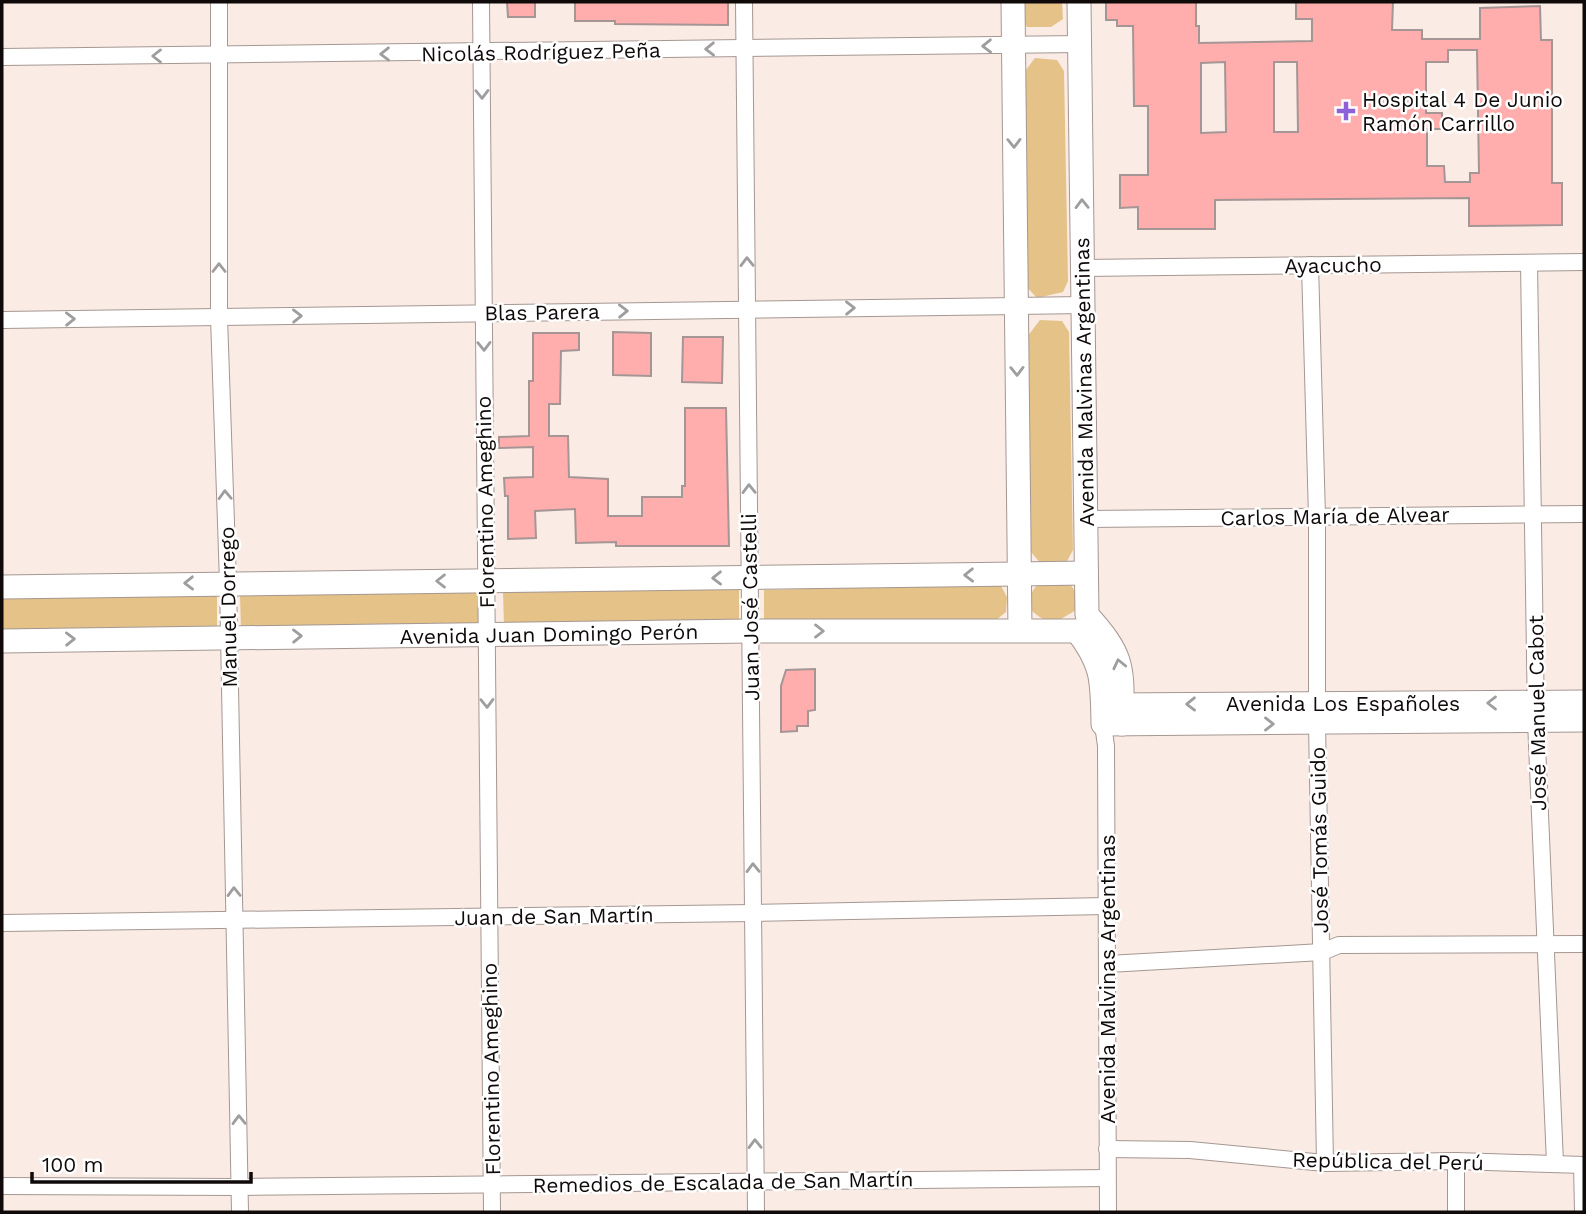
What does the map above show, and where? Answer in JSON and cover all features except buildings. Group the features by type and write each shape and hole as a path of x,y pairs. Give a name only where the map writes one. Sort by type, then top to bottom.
{"main road":[{"path":"1013,2 1020,630"},
{"name":"Avenida Malvinas Argentinas","path":"1079,2 1086,519 1082,623 1089,647 1098,663 1111,721"},
{"path":"2,587 1086,573"},
{"name":"Avenida Juan Domingo Perón","path":"2,641 1020,630 1082,623"},
{"name":"Avenida Los Españoles","path":"1535,712 1584,702"},
{"name":"Avenida Los Españoles","path":"1111,721 1317,713 1535,712 1584,720"}],"street":[{"name":"Manuel Dorrego","path":"219,2 219,317 228,582 240,1212"},
{"name":"Florentino Ameghino","path":"481,2 492,1212"},
{"name":"Juan José Castelli","path":"744,2 755,1212"},
{"name":"Nicolás Rodríguez Peña","path":"2,57 1080,44"},
{"name":"Ayacucho","path":"1082,268 1584,262"},
{"name":"José Manuel Cabot","path":"1529,263 1535,712 1555,1163"},
{"name":"José Tomás Guido","path":"1310,265 1317,517 1317,713 1325,1163"},
{"name":"Blas Parera","path":"2,320 1083,305"},
{"name":"Carlos María de Alvear","path":"1086,519 1584,514"},
{"name":"Avenida Malvinas Argentinas","path":"1108,1212 1106,906 1111,721"},
{"name":"Juan de San Martín","path":"2,923 1106,906"},
{"path":"1108,964 1322,952 1339,945 1584,944"},
{"name":"República del Perú","path":"1107,1149 1190,1150 1325,1163 1456,1161 1583,1165"},
{"path":"1456,1161 1456,1212"},
{"path":"1583,1165 1583,1212"},
{"name":"Remedios de Escalada de San Martín","path":"2,1186 240,1187 1107,1178"}],"shaded area":[{"path":"1019,2 1062,2 1063,19 1051,27 1027,27 1019,16"},
{"path":"1035,58 1057,60 1064,71 1068,281 1063,292 1037,298 1025,285 1022,75"},
{"path":"1040,320 1062,321 1069,332 1073,550 1066,563 1042,565 1031,552 1027,337"},
{"path":"1039,582 1069,582 1078,596 1076,610 1057,620 1042,619 1030,609 1032,592"},
{"path":"1000,584 1007,597 1006,612 996,620 764,625 764,590"},
{"path":"739,588 739,623 504,626 503,591"},
{"path":"480,590 480,625 241,631 240,595"},
{"path":"217,593 217,629 2,633 2,598"}],"place":[{"name":"Hospital 4 De Junio Ramón Carrillo","path":"1346,111"}]}
